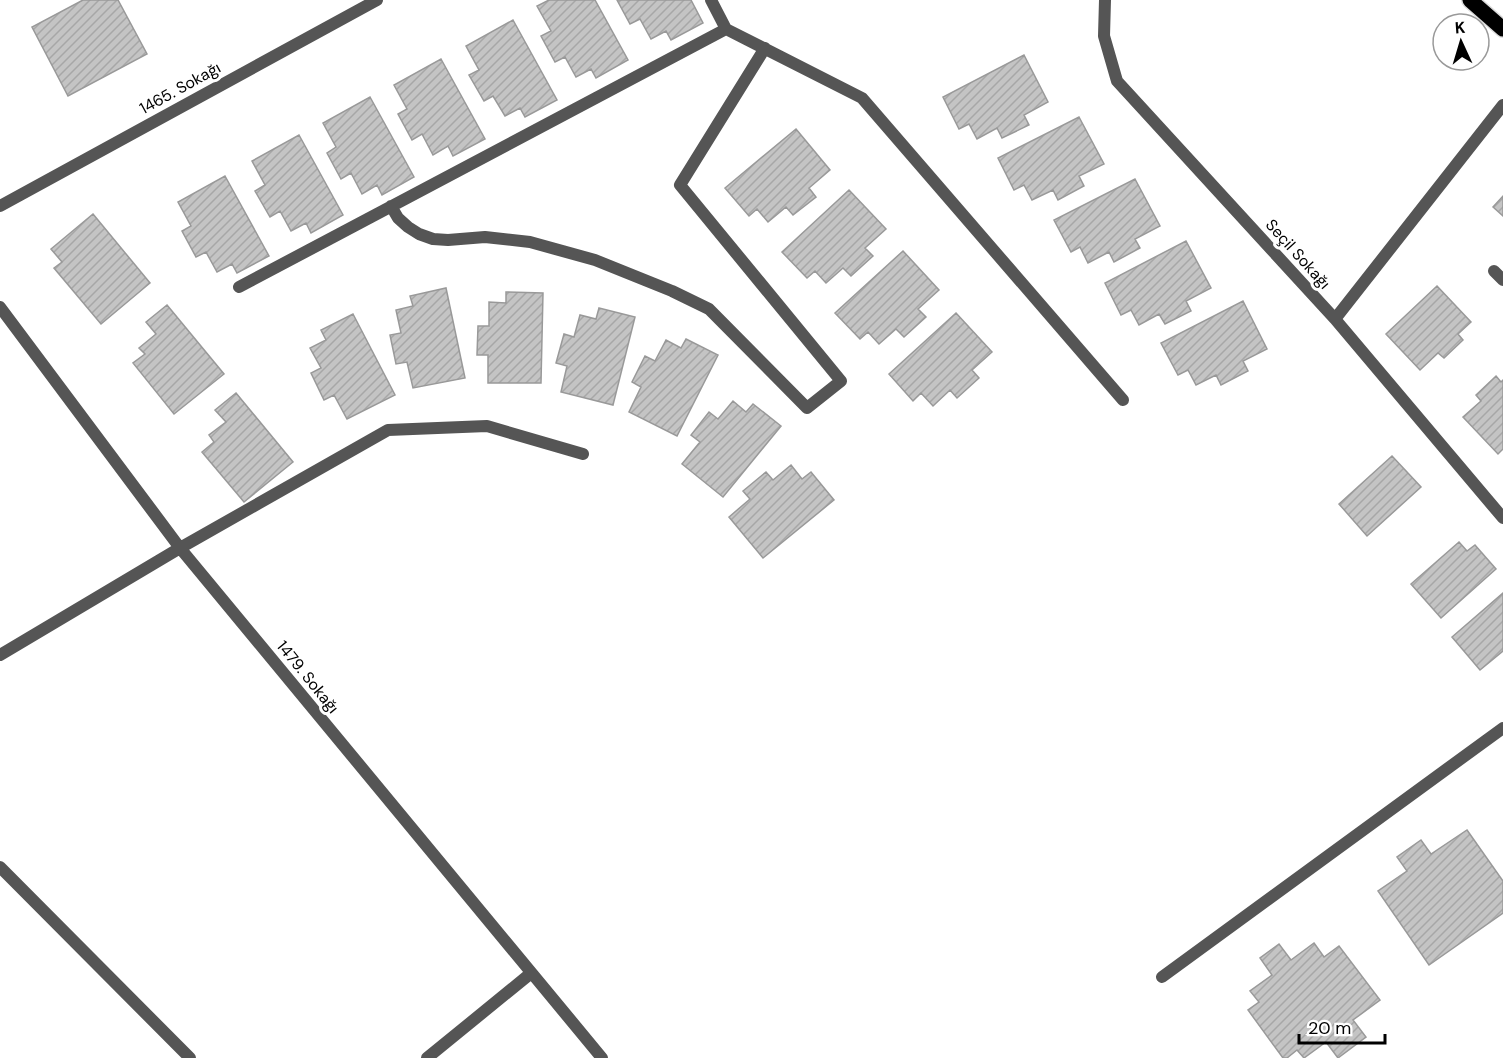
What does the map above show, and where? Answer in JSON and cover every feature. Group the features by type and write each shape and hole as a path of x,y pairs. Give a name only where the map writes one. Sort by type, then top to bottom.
{"main road":[{"path":"1470,0 1503,29"}],"street":[{"name":"1465. Sokağı","path":"0,206 377,0"},
{"path":"711,0 726,29 862,98 1123,400"},
{"name":"Seçil Sokağı","path":"1105,0 1104,36 1118,81 1335,319 1503,518"},
{"path":"239,287 726,29"},
{"path":"391,206 398,218 408,227 433,239 485,237 530,242 594,260 672,291 709,309 807,408 841,381 680,185 765,48"},
{"path":"1335,319 1503,105"},
{"path":"1494,271 1503,280"},
{"name":"1479. Sokağı","path":"0,308 180,549 530,974 602,1058"},
{"path":"0,656 180,549 388,430 487,426 583,454"},
{"path":"1162,977 1503,728"},
{"path":"0,867 190,1058"},
{"path":"427,1058 530,974"}],"building":[{"path":"83,0 118,0 147,54 68,96 32,27"},
{"path":"549,0 595,0 628,60 596,78 591,69 576,77 565,57 555,62 541,36 551,31 537,6"},
{"path":"617,0 691,0 703,23 671,40 666,31 651,39 640,19 630,24"},
{"path":"513,20 557,100 525,117 520,108 505,116 493,96 484,101 469,75 479,70 466,46"},
{"path":"1024,55 1048,102 1024,115 1029,125 1002,138 997,128 977,139 969,124 959,129 943,97"},
{"path":"441,59 485,139 453,156 448,146 433,155 422,134 412,140 398,114 407,109 394,85"},
{"path":"370,97 414,177 382,195 377,185 362,194 351,173 341,179 327,153 336,147 323,123"},
{"path":"1079,117 1104,164 1079,176 1084,186 1058,200 1053,190 1032,200 1024,185 1014,190 998,158"},
{"path":"796,129 830,170 809,188 816,197 793,215 786,207 768,222 757,209 749,216 725,188"},
{"path":"299,135 343,215 311,233 306,223 291,231 280,211 270,217 255,191 265,185 252,161"},
{"path":"225,176 269,256 237,273 232,264 217,272 206,252 196,257 182,231 191,226 178,202"},
{"path":"1135,179 1160,226 1135,239 1140,248 1114,262 1109,252 1088,263 1080,247 1071,252 1054,220"},
{"path":"849,190 886,229 865,248 873,256 851,276 843,268 826,283 815,271 807,278 782,252"},
{"path":"1503,196 1503,216 1493,207"},
{"path":"93,214 150,283 101,324 54,268 62,262 51,249"},
{"path":"1186,241 1211,288 1186,301 1191,311 1165,324 1159,314 1139,325 1131,310 1121,315 1105,283"},
{"path":"903,251 939,290 918,309 926,317 904,337 896,329 879,344 868,332 860,339 835,313"},
{"path":"1437,286 1471,322 1458,334 1463,340 1444,358 1438,353 1420,370 1386,334"},
{"path":"446,288 465,378 413,388 407,362 396,364 390,335 401,333 396,310 413,306 410,296"},
{"path":"506,292 543,293 541,383 488,383 488,355 477,355 478,326 489,326 489,302 506,303"},
{"path":"1243,301 1267,349 1243,361 1248,371 1221,385 1216,375 1196,385 1188,370 1178,375 1161,343"},
{"path":"167,305 224,374 174,414 133,363 145,354 139,348 156,334 146,322"},
{"path":"599,308 635,317 613,405 561,392 567,366 556,363 564,334 574,337 580,315 596,319"},
{"path":"956,313 992,352 972,370 979,378 957,398 950,390 933,406 921,393 913,401 889,374"},
{"path":"353,314 395,395 347,419 334,395 324,400 311,373 321,368 310,348 326,340 321,330"},
{"path":"686,339 718,355 677,436 629,412 641,387 632,382 645,356 655,361 666,340 681,348"},
{"path":"1496,376 1501,382 1503,380 1503,449 1498,454 1463,417 1481,401 1476,395"},
{"path":"236,393 293,462 244,502 202,452 214,442 209,435 226,422 215,410"},
{"path":"733,401 746,412 753,404 781,426 723,497 682,464 700,442 691,435 709,412 718,419"},
{"path":"1392,456 1421,487 1367,536 1339,504"},
{"path":"791,465 802,479 811,472 834,500 763,558 729,517 750,499 743,491 766,472 773,480"},
{"path":"1459,542 1467,551 1475,545 1496,569 1441,618 1411,584"},
{"path":"1503,593 1503,651 1480,670 1452,637"},
{"path":"1467,830 1503,881 1503,913 1429,965 1378,891 1407,871 1397,857 1421,840 1431,854"},
{"path":"1314,943 1324,957 1339,946 1380,1000 1353,1020 1366,1037 1338,1058 1326,1042 1304,1058 1297,1050 1287,1058 1283,1058 1248,1010 1259,1002 1250,991 1272,975 1260,958 1279,944 1291,960"}]}
